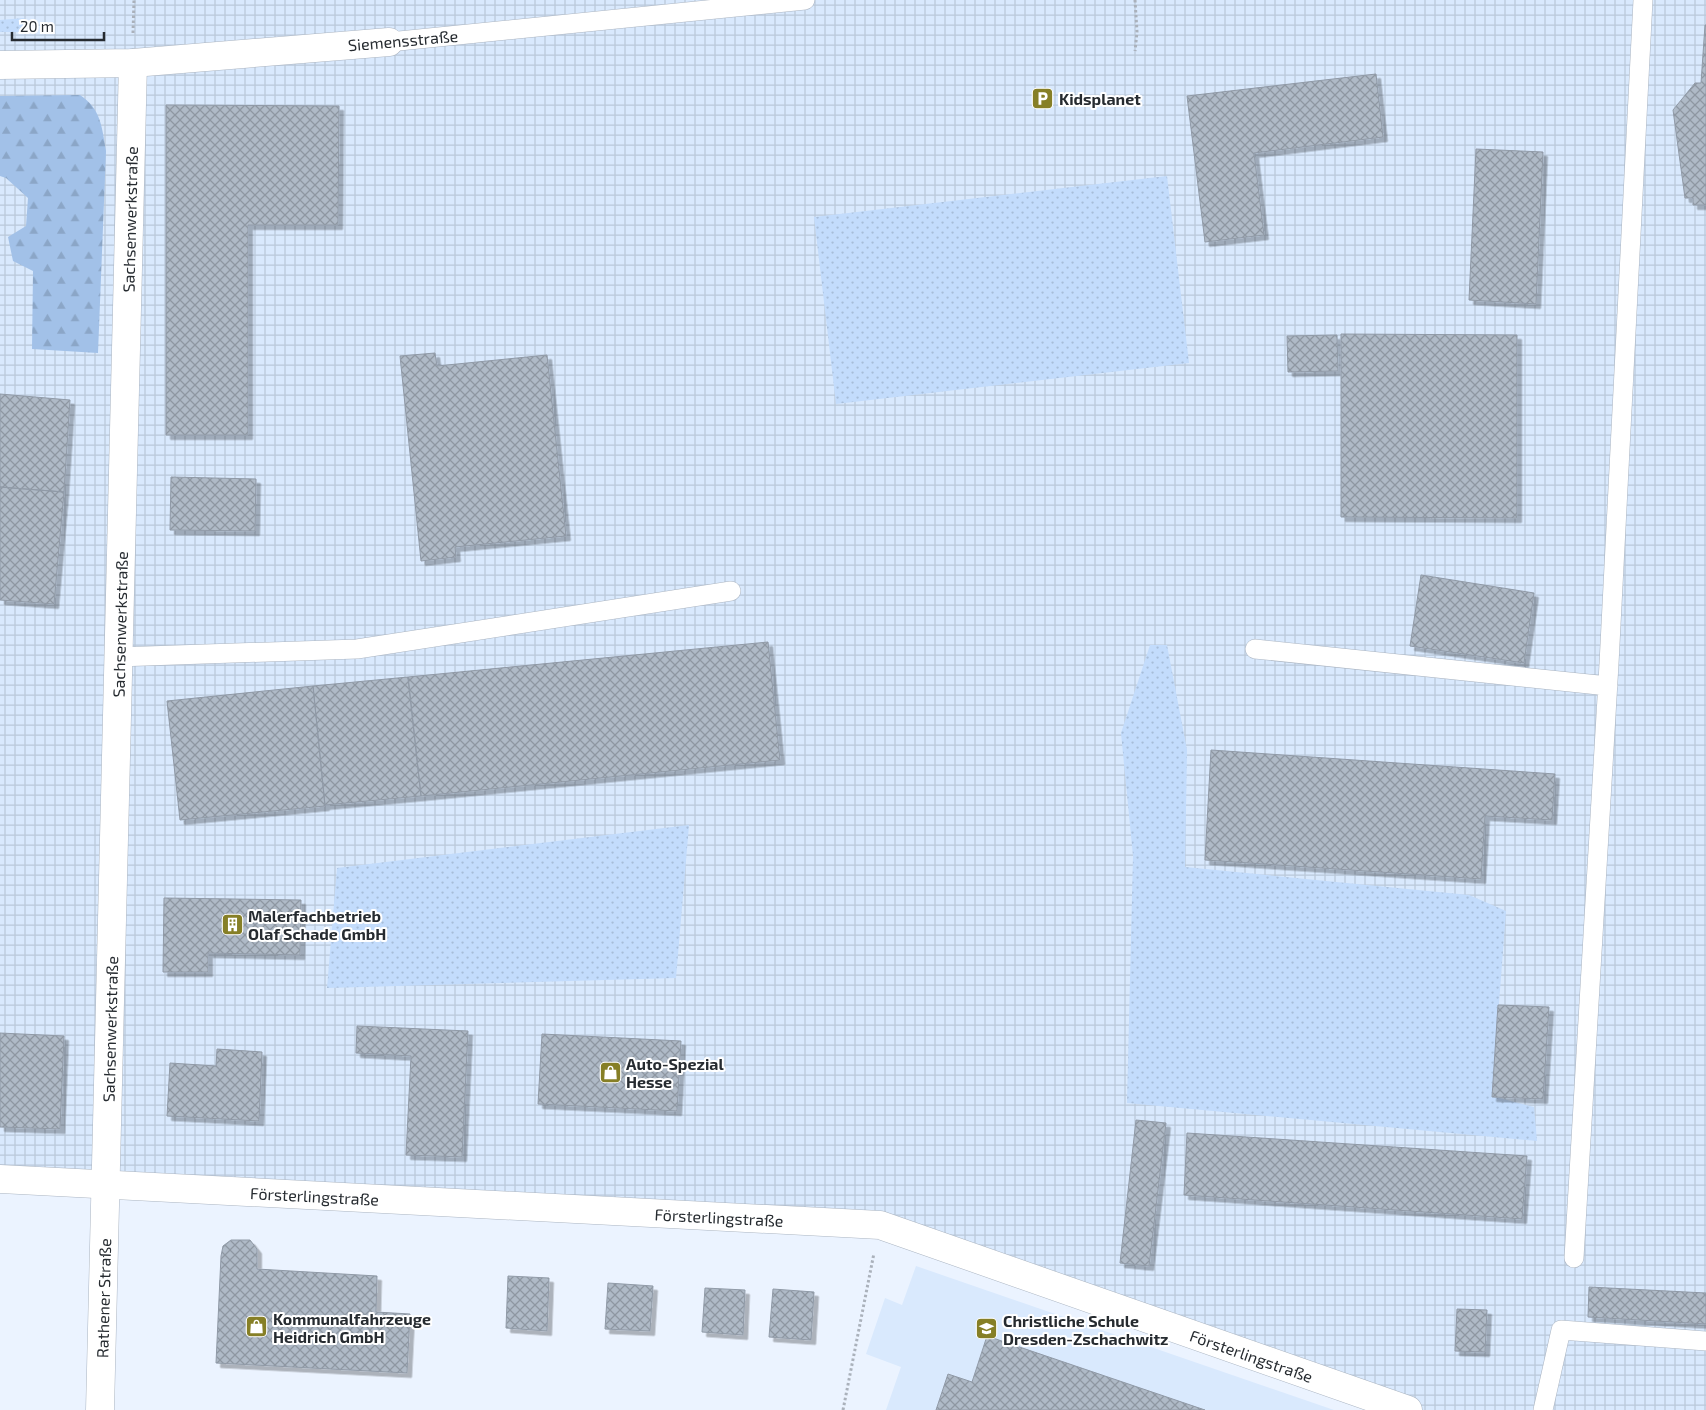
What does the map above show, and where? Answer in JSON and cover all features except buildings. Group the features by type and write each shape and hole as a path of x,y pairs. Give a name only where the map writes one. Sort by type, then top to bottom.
{"street":[{"name":"Siemensstraße","path":"0,65 132,63 388,42"},
{"name":"Sachsenwerkstraße","path":"106,1185 132,63"},
{"name":"Försterlingstraße","path":"0,1179 880,1225 1408,1410"},
{"name":"Rathener Straße","path":"100,1410 106,1185"}],"lane":[{"name":"Siemensstraße","path":"388,42 805,0"},
{"path":"1574,1258 1608,686 1643,0"},
{"path":"117,658 357,649 731,591"},
{"path":"1255,649 1608,686"},
{"path":"1543,1410 1561,1330 1706,1340"}],"path":[{"path":"1135,0 1137,32 1135,51"},
{"path":"843,1410 880,1225"}],"shaded area":[{"path":"0,0 1706,0 1706,1410 1417,1410 880,1225 0,1176"},
{"path":"24,18 23,32 0,32 0,20"},
{"path":"1167,176 1189,363 836,404 814,217"},
{"path":"1150,645 1167,645 1187,750 1185,867 1469,895 1506,911 1492,1096 1534,1107 1537,1141 1127,1103 1133,856 1121,733"},
{"path":"689,825 676,978 327,988 337,868"},
{"name":"Christliche Schule Dresden-Zschachwitz","path":"916,1266 1334,1410 886,1410 901,1367 866,1354 885,1298 902,1305"}],"green space":[{"path":"80,95 92,106 99,119 106,151 98,353 32,349 33,271 13,261 8,237 26,226 28,198 6,178 0,176 0,96"}],"place":[{"name":"Kidsplanet","path":"1043,98"},
{"name":"Malerfachbetrieb Olaf Schade GmbH","path":"232,924"},
{"name":"Auto-Spezial Hesse","path":"610,1072"},
{"name":"Kommunalfahrzeuge Heidrich GmbH","path":"257,1327"},
{"name":"Christliche Schule Dresden-Zschachwitz","path":"987,1329"}]}
